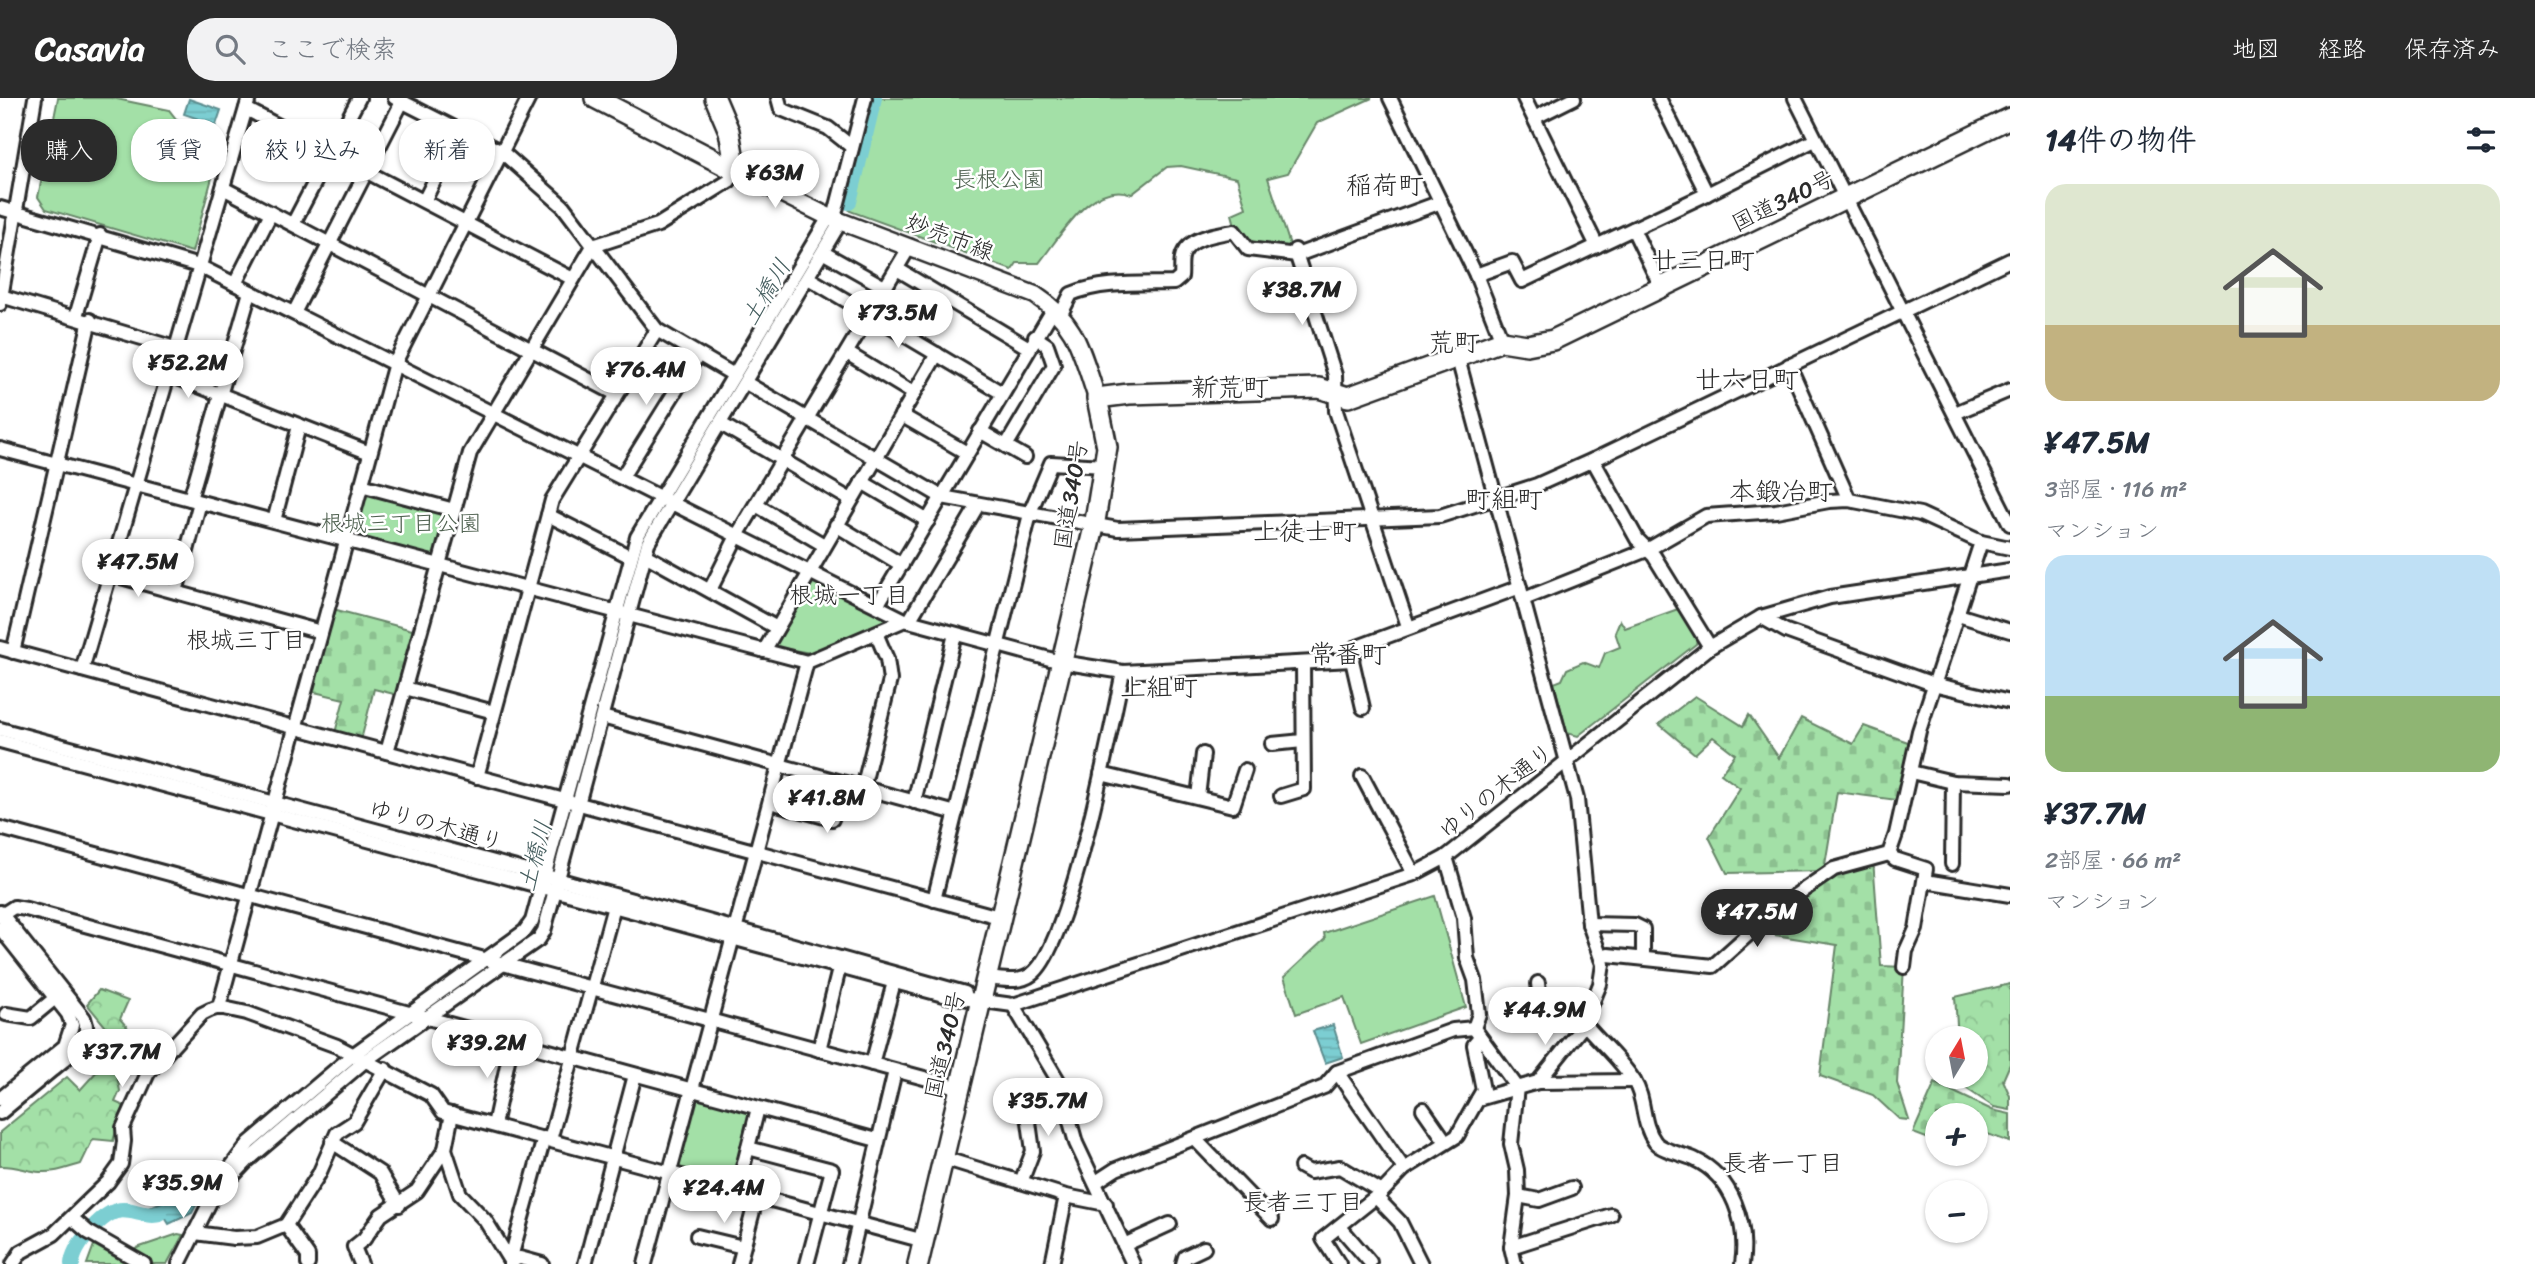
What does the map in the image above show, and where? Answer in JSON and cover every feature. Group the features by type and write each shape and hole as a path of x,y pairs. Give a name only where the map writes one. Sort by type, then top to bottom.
{"highway":[{"path":"595,98 736,171"},
{"path":"715,98 729,131 736,171"},
{"name":"国道340号","path":"918,1264 1094,527 1105,466 1106,434 1097,398 1129,394 1319,388 1348,397 1457,355 1502,341 1527,345 1553,340 2010,118"}],"main road":[{"name":"妙売市線","path":"736,171 835,219 1001,280 1058,311"},
{"path":"1058,311 1071,327 1097,398"}],"street":[{"path":"35,98 1,300 76,316 175,348"},
{"path":"348,119 359,98"},
{"path":"219,1007 395,363 530,98"},
{"path":"778,98 781,109 828,128 852,147"},
{"path":"360,1057 428,1017 539,939 565,800 629,556 721,424 824,253 865,98"},
{"path":"1390,98 1476,275 1502,341"},
{"path":"1524,98 1597,246"},
{"path":"1534,118 1574,98"},
{"path":"1659,98 1707,194"},
{"path":"1795,98 2010,524"},
{"path":"385,129 398,100 437,119"},
{"path":"82,670 247,103 274,119"},
{"path":"1476,275 1512,262 1522,281 1815,140"},
{"path":"495,148 563,206 657,330 734,375"},
{"path":"387,752 470,453 573,279 593,246 658,225 729,181 736,171"},
{"path":"385,181 573,279"},
{"path":"293,224 315,182"},
{"path":"294,313 360,182"},
{"path":"424,201 434,182"},
{"path":"223,188 616,394"},
{"path":"878,604 1032,343 1071,294 1107,285 1174,283 1181,278 1183,253 1192,244 1234,231 1248,249 1296,252 1441,202"},
{"path":"0,208 16,210 199,266 878,604 907,621 1061,662 1123,672 1352,660"},
{"path":"234,284 271,213"},
{"path":"179,1264 217,1192 247,1161 407,1014 525,931 532,921 549,884 578,803 648,544 667,499 734,375 835,219"},
{"path":"1633,229 1661,287"},
{"path":"76,316 100,235"},
{"path":"710,590 738,534 910,246"},
{"path":"1296,252 1335,375 1336,411 1408,626"},
{"path":"824,253 886,288"},
{"path":"746,383 942,497 1029,515 1094,527 1144,528 1440,516 1498,499 1593,460 2010,260"},
{"path":"897,269 1032,343 1047,345 1054,365 1006,446"},
{"path":"810,279 1002,393"},
{"path":"176,592 195,500 250,292"},
{"path":"13,652 90,320"},
{"path":"477,777 552,500 657,330"},
{"path":"847,353 914,393"},
{"path":"764,651 937,354"},
{"path":"622,477 698,355"},
{"path":"1457,355 1577,799 1589,924 1601,958 1600,984 1583,1026 1538,1082"},
{"path":"1790,365 1849,500"},
{"path":"168,374 370,453"},
{"path":"1955,413 2010,390"},
{"path":"901,415 967,453"},
{"path":"721,424 851,500"},
{"path":"274,521 299,426"},
{"path":"980,431 1025,457"},
{"path":"0,449 807,662 907,621 978,505"},
{"path":"1593,460 1647,551 1710,647"},
{"path":"934,900 1029,515 1051,463 1105,466"},
{"path":"862,481 928,521"},
{"path":"361,485 454,510"},
{"path":"1363,708 1352,660 1355,648 1408,626 1522,593 1647,551 1706,516 1849,500 1920,514 1981,542 2010,548"},
{"path":"756,505 824,545"},
{"path":"548,515 629,556"},
{"path":"836,525 902,565"},
{"path":"1889,853 1919,731 1981,542"},
{"path":"645,555 778,628"},
{"name":"ゆりの木通り","path":"841,962 894,982 947,996 1013,1005 1414,874 1446,858 1710,647 1761,617 1830,597 2010,570"},
{"path":"110,574 321,632"},
{"path":"1958,615 2010,631"},
{"path":"1761,617 1787,631 1933,684 2010,702"},
{"path":"863,788 890,680 887,659 876,633"},
{"path":"914,802 955,634"},
{"path":"0,648 999,917"},
{"path":"645,1264 807,662"},
{"path":"1281,796 1304,789 1303,664"},
{"path":"986,978 1021,981 1035,972 1060,929 1101,774 1123,672"},
{"path":"405,688 495,712"},
{"path":"601,718 956,813"},
{"name":"ゆりの木通り","path":"0,729 549,884 841,962 949,987 981,1000"},
{"name":"ゆりの木通り","path":"0,741 273,808"},
{"path":"1272,744 1303,741"},
{"path":"1198,797 1203,754"},
{"path":"1101,774 1233,806 1245,770"},
{"path":"1911,772 1953,782 2010,784"},
{"path":"1362,776 1414,874"},
{"path":"1952,864 1953,782"},
{"path":"770,802 832,819 842,783"},
{"path":"0,828 961,1088"},
{"path":"1889,853 1895,859 1926,869 1916,929 1906,951 1904,967"},
{"path":"1601,958 1608,955 1713,966 1780,906 1834,869 1889,853"},
{"path":"1335,1262 1323,1240 1379,1194 1404,1169 1457,1136 1483,1090 1474,1045 1479,1014 1475,980 1467,958 1464,918 1446,858"},
{"path":"1924,881 2010,895"},
{"name":"ゆりの木通り","path":"549,884 614,906 735,934"},
{"path":"511,1262 572,1059 614,906"},
{"path":"0,1099 65,1046 72,1025 59,995 1,914 14,907 877,1140"},
{"path":"1589,924 1636,925 1643,929 1643,958"},
{"path":"0,928 83,1018 87,1036 81,1046 0,1113"},
{"path":"819,1050 841,962"},
{"path":"872,1064 894,982"},
{"path":"1538,983 1540,1003"},
{"path":"6,1014 31,1018 59,995"},
{"path":"1520,1003 1569,1003 1583,1026 1634,1081 1641,1093 1645,1124 1657,1144 1712,1168 1727,1186 1735,1204 1746,1241 1742,1264"},
{"path":"1013,1005 1059,1082 1076,1143 1133,1264"},
{"path":"13,1264 22,1252 54,1234 108,1182 121,1164 123,1128 148,1073 202,1014 219,1007 247,1013 360,1057 431,1095 443,1112 923,1241"},
{"path":"1096,1182 1116,1169 1324,1087 1337,1072 1453,1030 1477,1033 1517,1087 1511,1144 1517,1170 1518,1196 1511,1247 1514,1264"},
{"path":"494,1125 512,1042"},
{"path":"195,1233 234,1238 257,1237 286,1225 319,1174 337,1133 354,1122 385,1069"},
{"path":"849,1264 895,1071"},
{"path":"1337,1072 1404,1169"},
{"path":"585,1264 635,1076"},
{"path":"1478,1098 1538,1082 1634,1081"},
{"path":"1020,1091 1033,1151 1021,1182"},
{"path":"737,1191 758,1108"},
{"path":"1423,1109 1446,1142"},
{"path":"361,1264 354,1247 364,1239 381,1215 417,1191 445,1149 452,1114"},
{"path":"1195,1139 1234,1176 1272,1219"},
{"path":"332,1142 380,1173 399,1205"},
{"path":"748,1148 832,1170 807,1264"},
{"path":"445,1149 460,1194 485,1220 511,1262"},
{"path":"943,1158 1066,1196 1106,1204"},
{"path":"1301,1167 1310,1172 1340,1167 1379,1194 1401,1222 1421,1264"},
{"path":"1518,1196 1539,1200 1572,1188"},
{"path":"739,1264 757,1196"},
{"path":"1052,1264 1066,1196"},
{"path":"1511,1247 1611,1215"},
{"path":"72,1218 88,1232 144,1264"},
{"path":"1124,1245 1170,1224"},
{"path":"286,1225 308,1256 308,1264"},
{"path":"1340,1227 1370,1262"},
{"path":"697,1236 744,1247"},
{"path":"1183,1264 1185,1257 1204,1248"},
{"path":"511,1262 520,1258 541,1264"}],"green space":[{"path":"58,98 112,98 169,110 176,119 131,119 131,182 211,182 192,252 46,209 38,197 41,182 117,182 117,119 54,119"},
{"name":"長根公園","path":"871,98 1372,98 1317,123 1288,173 1268,178 1291,248 1249,247 1236,229 1232,214 1246,208 1237,178 1181,166 1167,167 1132,194 1117,192 1090,202 1067,225 1039,263 1017,263 1012,270 850,211 847,198 863,146 860,142"},
{"name":"根城三丁目公園","path":"364,492 449,513 436,557 353,534"},
{"path":"810,579 889,616 888,621 811,653 775,647 773,643"},
{"path":"333,609 416,631 398,695 374,689 361,740 335,733 344,699 310,691"},
{"path":"1678,609 1697,639 1696,644 1578,736 1567,733 1554,683 1562,680 1567,669 1583,662 1599,668 1605,653 1620,647 1615,632 1620,620 1625,628"},
{"path":"1695,696 1743,726 1749,715 1779,758 1801,718 1853,744 1864,726 1916,745 1904,801 1837,792 1824,871 1727,873 1709,837 1740,788 1721,774 1735,754 1713,737 1695,754 1659,724"},
{"path":"1873,859 1881,966 1904,967 1897,1083 1909,1120 1899,1119 1873,1095 1820,1076 1837,945 1775,935 1768,917 1834,869"},
{"path":"1435,896 1466,1007 1361,1044 1344,997 1296,1014 1284,977 1325,939 1324,933"},
{"path":"2010,984 2010,1064 2003,1080 2010,1096 2010,1110 1994,1107 1967,1089 1988,1089 1988,1026 1957,1026 1955,997"},
{"path":"99,990 128,1001 120,1019 133,1034 150,1041 154,1050 138,1065 127,1064 117,1076 120,1091 115,1102 124,1106 113,1141 93,1139 81,1164 61,1170 40,1172 0,1166 0,1132 67,1077 80,1090 118,1048 119,1043 87,1004"},
{"path":"1932,1089 1948,1089 1977,1103 1926,1103"},
{"path":"694,1097 752,1110 735,1182 678,1169 676,1165"},
{"path":"1925,1106 1925,1138 1913,1133"},
{"path":"1988,1108 2010,1114 2010,1142 1988,1134"},
{"path":"178,1234 183,1235 167,1264 87,1264 94,1245 122,1261 137,1248"}],"water":[{"path":"189,99 221,110 218,119 199,119 184,114"},
{"path":"1333,1025 1343,1057 1325,1063 1313,1031"},
{"path":"209,1180 192,1213 169,1224 164,1216 149,1221 141,1215 142,1211"}],"waterway":[{"name":"土橋川","path":"849,202 874,98"},
{"name":"土橋川","path":"550,884 632,578"},
{"name":"土橋川","path":"484,970 538,932 542,916"},
{"name":"土橋川","path":"193,1193 231,1169 282,1122"},
{"name":"土橋川","path":"72,1264 82,1241 110,1214 122,1210 149,1215 160,1214"}],"district":[{"name":"稲荷町","path":"1385,185"},
{"name":"廿三日町","path":"1703,260"},
{"name":"荒町","path":"1454,342"},
{"name":"廿六日町","path":"1747,379"},
{"name":"新荒町","path":"1230,387"},
{"name":"本鍛冶町","path":"1781,491"},
{"name":"町組町","path":"1504,499"},
{"name":"上徒士町","path":"1305,531"},
{"name":"根城一丁目","path":"849,595"},
{"name":"根城三丁目","path":"246,640"},
{"name":"常番町","path":"1348,654"},
{"name":"上組町","path":"1159,687"},
{"name":"長者一丁目","path":"1783,1163"},
{"name":"長者三丁目","path":"1303,1202"}]}
